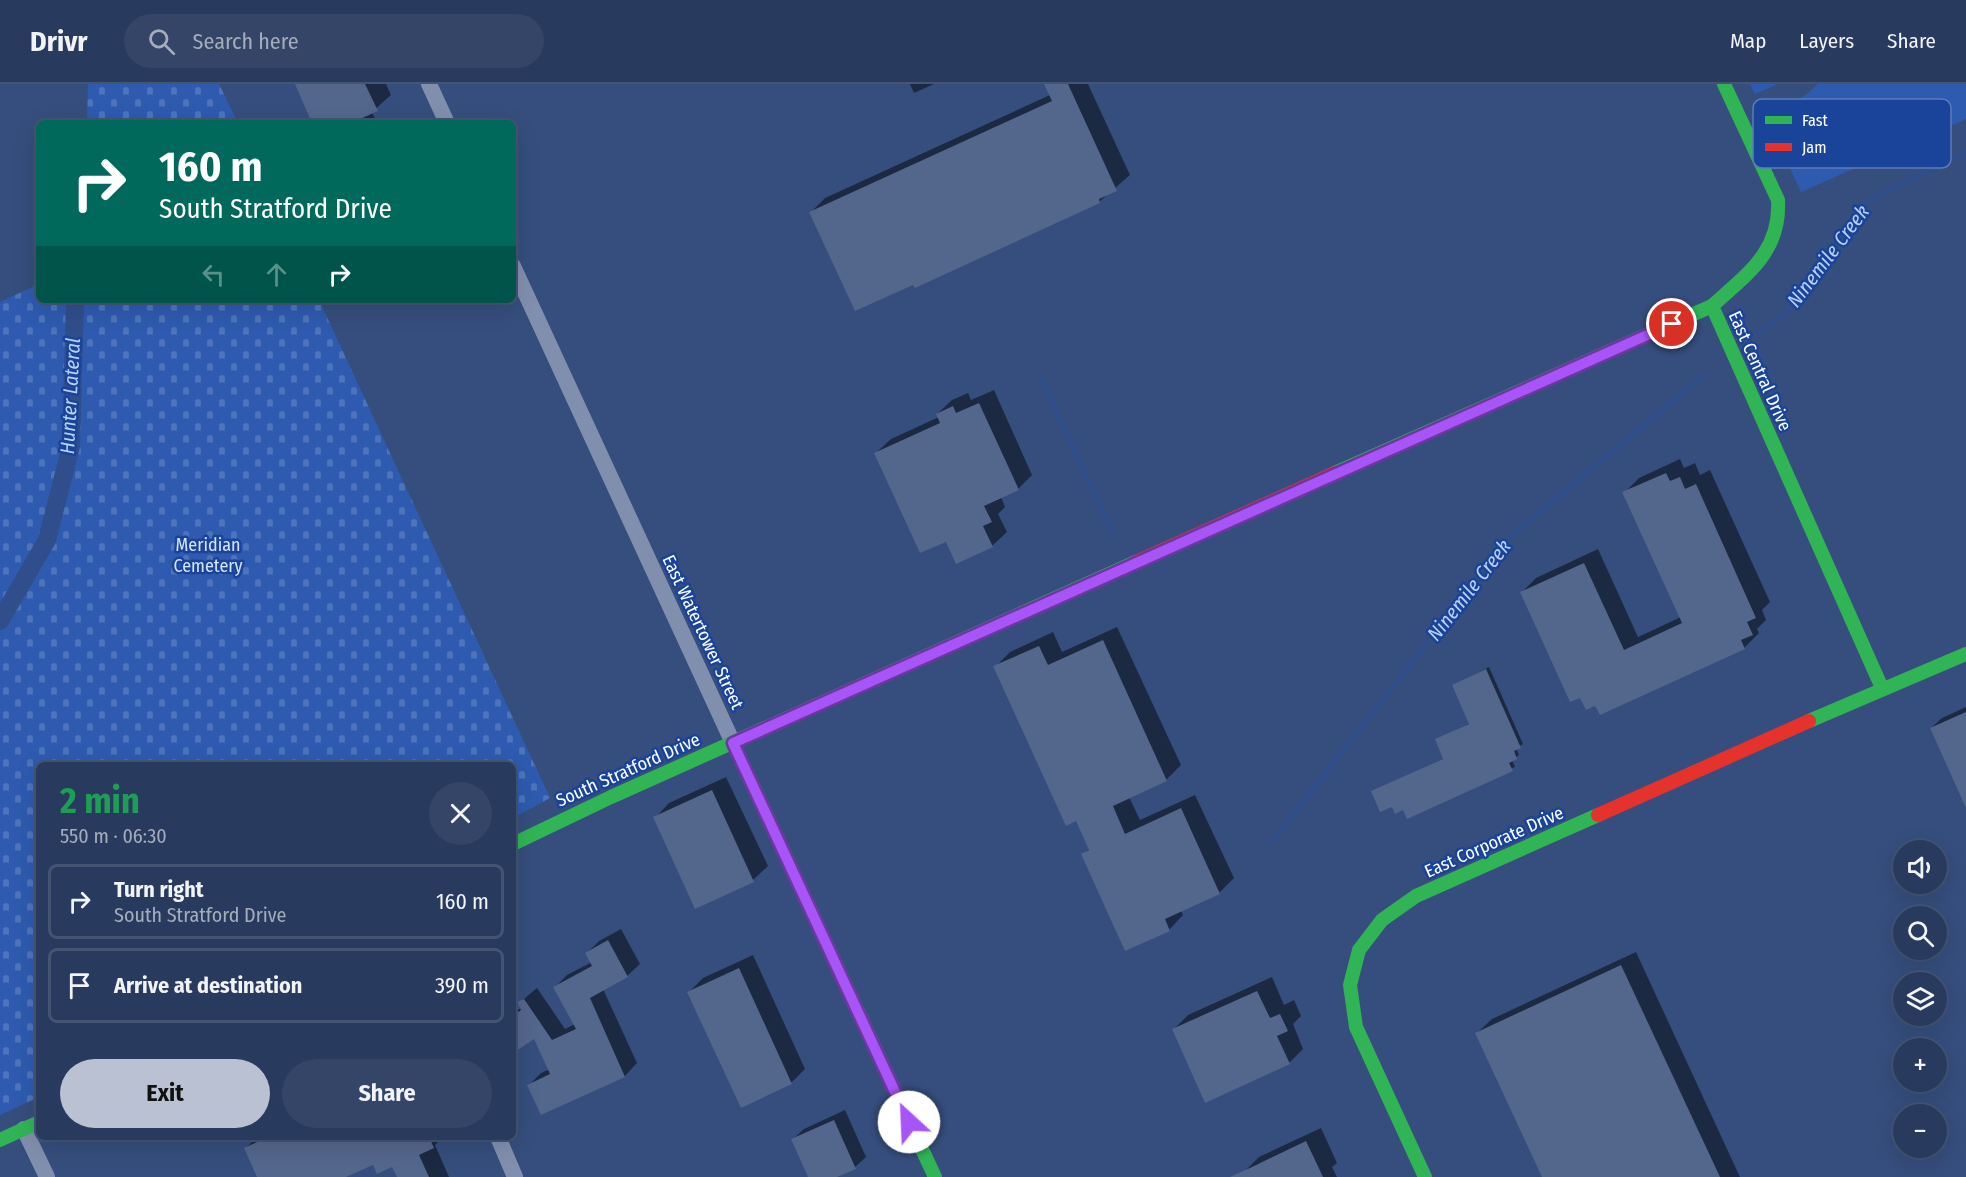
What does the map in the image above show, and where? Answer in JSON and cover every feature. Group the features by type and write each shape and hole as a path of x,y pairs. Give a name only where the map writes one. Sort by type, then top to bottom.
{"street":[{"path":"429,84 446,120"},
{"name":"East Central Drive","path":"1724,84 1753,146"},
{"name":"East Central Drive","path":"1763,168 1778,200 1781,215 1780,227 1770,250 1712,306 1882,688"},
{"name":"East Watertower Street","path":"516,273 935,1177"},
{"name":"South Stratford Drive","path":"516,843 733,743 1712,306"},
{"name":"East Corporate Drive","path":"1425,1177 1356,1027 1349,994 1353,968 1359,950 1373,927 1393,910 1416,896 1882,688 1946,660 1966,654"},
{"path":"0,1140 32,1126 46,1177"},
{"path":"499,1140 515,1177"}],"green space":[{"path":"88,84 219,84 237,120 87,120"},
{"path":"1750,84 1778,84 1755,94"},
{"path":"1818,84 1966,84 1966,119 1951,126 1951,99 1797,99 1806,95"},
{"path":"1790,168 1855,168 1801,192"},
{"name":"Meridian Cemetery","path":"36,285 36,303 320,303 550,798 516,816 516,762 36,762 36,1098 0,1115 0,302"}],"building":[{"path":"295,84 365,84 378,111 358,120 311,120"},
{"path":"1044,84 1068,84 1117,191 1099,199 1100,203 915,288 913,285 855,311 809,212 1052,101"},
{"path":"979,403 1019,490 984,506 992,522 983,526 993,547 956,564 946,542 920,553 874,453 940,423 936,414 953,406 956,413"},
{"path":"1666,473 1670,481 1680,477 1685,489 1696,484 1756,618 1747,622 1753,635 1741,640 1745,649 1600,715 1595,706 1586,710 1580,698 1570,702 1520,592 1584,563 1624,650 1682,623 1622,492"},
{"path":"1103,640 1167,781 1113,806 1125,834 1181,808 1220,894 1165,919 1170,931 1125,951 1081,854 1089,850 1076,821 1066,826 993,666 1039,646 1048,665"},
{"path":"1486,669 1521,748 1514,751 1517,759 1509,763 1513,771 1407,819 1403,810 1395,814 1392,807 1380,812 1371,791 1443,759 1435,739 1469,724 1452,685"},
{"path":"1966,712 1966,808 1930,728"},
{"path":"712,790 754,882 695,909 653,817"},
{"path":"608,940 628,977 590,998 625,1077 541,1115 527,1085 550,1074 534,1039 516,1051 516,1014 521,1010 517,1002 524,999 552,1040 576,1029 553,987 592,966 585,953"},
{"path":"1621,965 1720,1177 1542,1177 1475,1033"},
{"path":"739,968 792,1084 741,1108 687,992"},
{"path":"1257,991 1270,1018 1280,1014 1288,1031 1277,1036 1290,1064 1205,1103 1172,1029"},
{"path":"834,1120 856,1169 837,1177 808,1177 791,1139"},
{"path":"261,1140 430,1140 434,1148 419,1155 429,1177 397,1177 392,1167 377,1174 373,1165 346,1177 257,1177 244,1148"},
{"path":"1306,1141 1323,1177 1230,1177 1252,1167"}],"waterway":[{"name":"Ninemile Creek","path":"1951,160 1966,153"},
{"name":"Ninemile Creek","path":"1758,333 1790,309 1868,200 1935,168"},
{"name":"Hunter Lateral","path":"0,621 47,540 71,446 75,303"},
{"name":"Ninemile Creek","path":"1272,841 1511,536 1703,376"},
{"path":"1040,377 1111,529"}],"traffic: fast":[{"path":"1724,84 1753,146"},
{"path":"1335,473 1712,306 1749,272 1768,248 1774,234 1778,200 1763,168"},
{"path":"1712,306 1882,688"},
{"path":"516,843 611,797 1136,562"},
{"path":"1809,721 1966,654"},
{"path":"733,743 935,1177"},
{"path":"1425,1177 1356,1027 1350,985 1359,950 1382,920 1416,896 1598,815"},
{"path":"0,1140 36,1123"}],"traffic: jam":[{"path":"1136,562 1335,473"},
{"path":"1598,815 1809,721"}],"route":[{"path":"909,1122 733,743 1672,324"}]}
